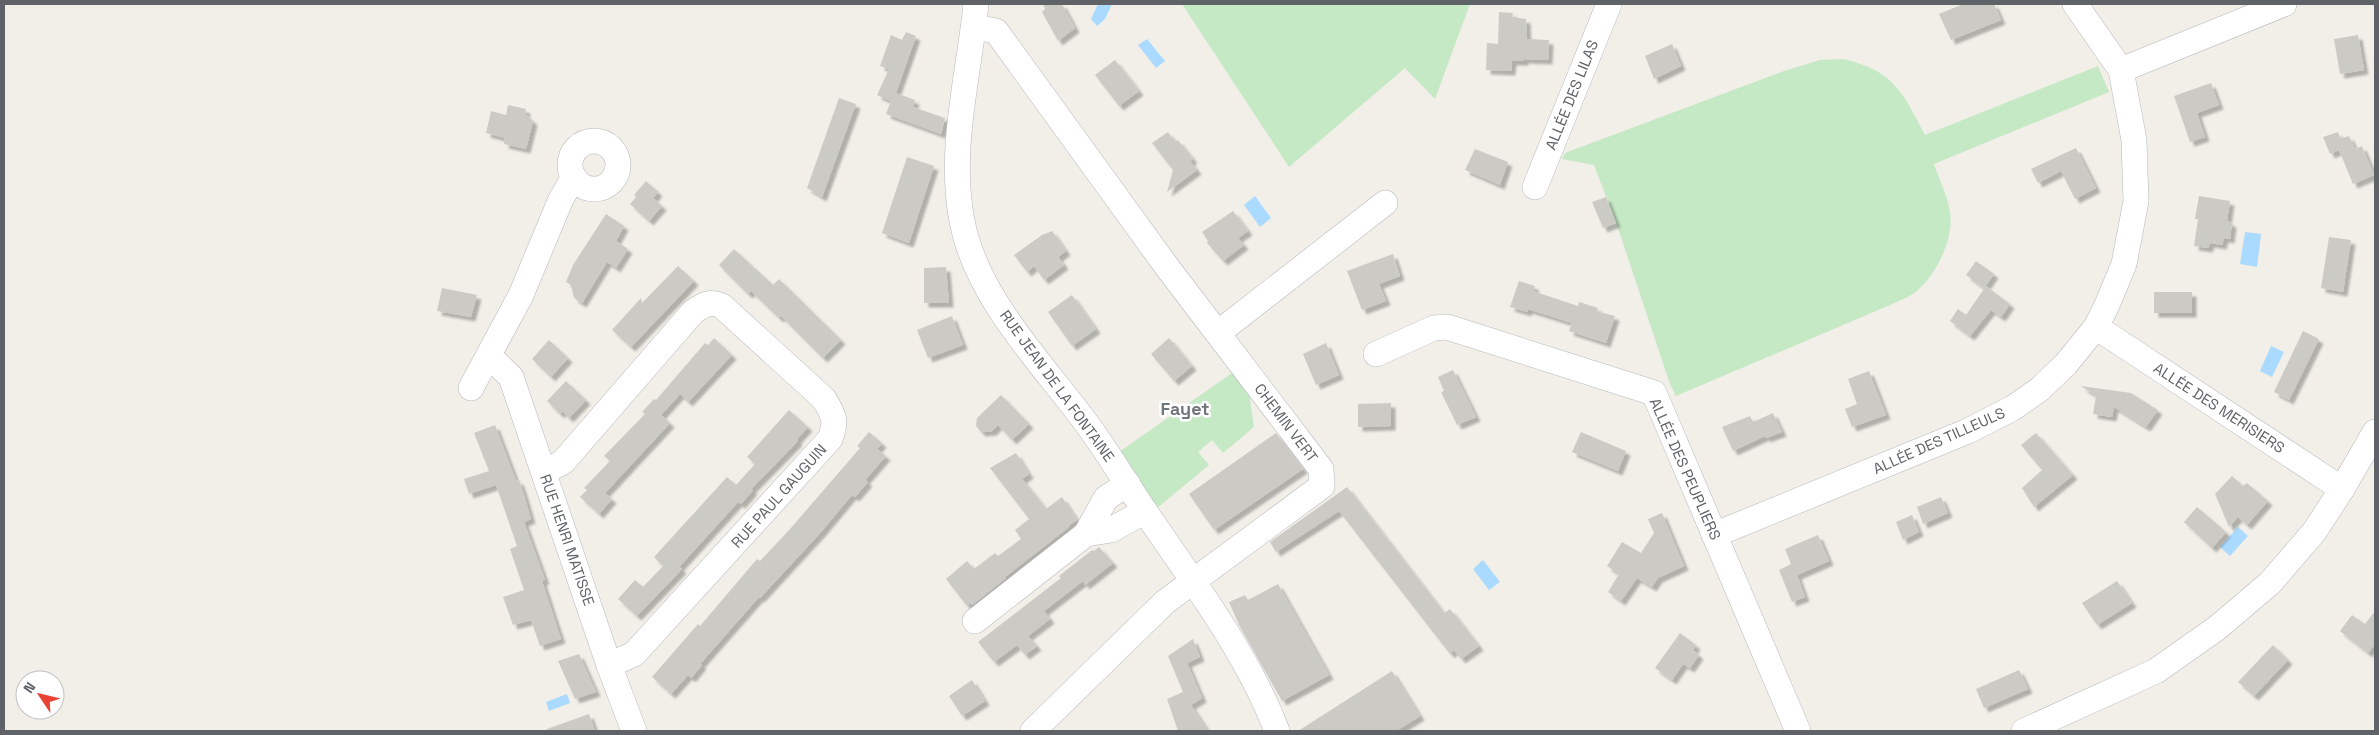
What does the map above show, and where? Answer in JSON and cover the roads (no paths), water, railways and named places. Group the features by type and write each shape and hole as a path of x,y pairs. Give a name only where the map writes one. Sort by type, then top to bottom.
{"street":[{"name":"ALLÉE DES LILAS","path":"1535,187 1609,4"},
{"name":"ALLÉE DES TILLEULS","path":"1714,535 1968,431 2013,408 2040,389 2066,364 2096,327 2124,264 2136,202 2134,140 2121,70 2075,4"},
{"path":"2121,70 2284,4"},
{"path":"975,15 996,31 1167,267 1218,333 1385,203"},
{"name":"RUE JEAN DE LA FONTAINE","path":"975,15 959,142 956,186 962,223 973,256 985,284 1000,310 1086,422 1194,581 1236,647 1269,711 1277,731"},
{"path":"471,388 490,357 521,294 561,199 574,178"},
{"name":"RUE PAUL GAUGUIN","path":"544,472 563,462 693,312 703,305 714,302 722,306 824,399 833,414 835,427 830,439 634,654 609,664"},
{"name":"ALLÉE DES PEUPLIERS","path":"1376,354 1434,328 1447,327 1654,393 1798,731"},
{"name":"ALLÉE DES MERISIERS","path":"2096,327 2342,489"},
{"name":"CHEMIN VERT","path":"1194,581 1322,486 1321,469 1218,333"},
{"name":"RUE HENRI MATISSE","path":"490,357 511,376 609,664 634,731"},
{"path":"2024,731 2156,671 2217,628 2270,583 2314,532 2342,489 2375,432"},
{"path":"975,622 1086,534 1106,498 1128,484"},
{"path":"1086,534 1111,530 1145,511"},
{"path":"1040,724 1165,602 1194,581"}],"water":[{"path":"1098,4 1112,4 1105,19 1097,26 1091,19"},
{"path":"1147,39 1165,61 1156,68 1138,45"},
{"path":"1255,196 1271,218 1260,227 1244,205"},
{"path":"2245,232 2261,234 2257,267 2240,264"},
{"path":"2271,346 2284,352 2272,377 2260,371"},
{"path":"2238,527 2248,536 2230,556 2220,547"},
{"path":"1483,560 1500,582 1489,590 1473,569"},
{"path":"567,694 570,703 549,711 546,702"}],"district":[{"name":"Fayet","path":"1185,409"}]}
